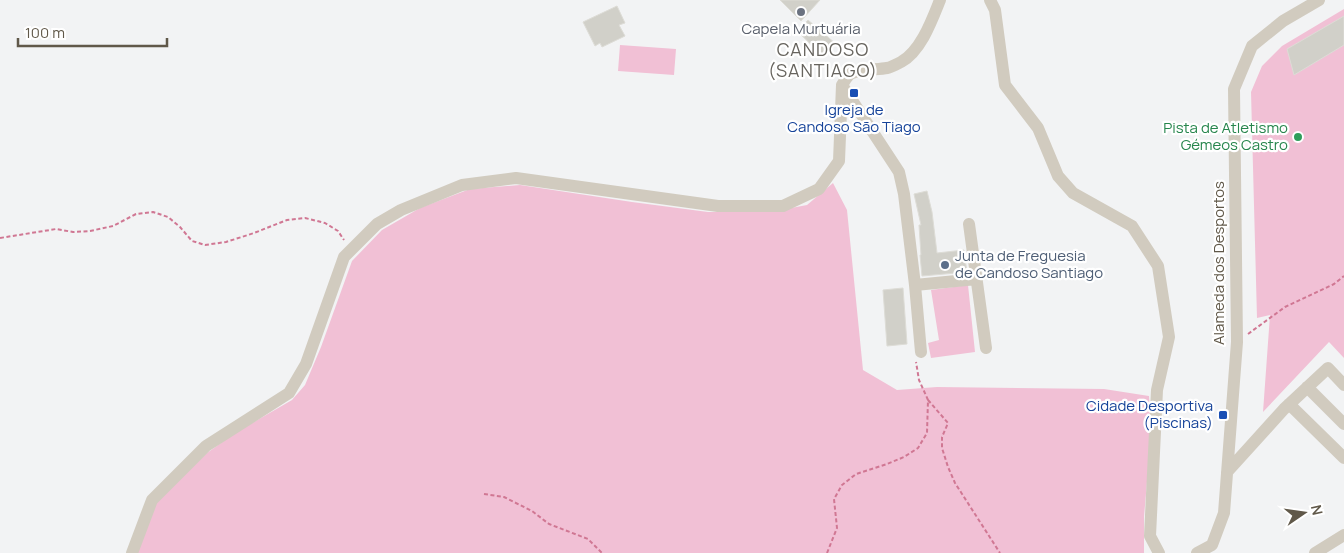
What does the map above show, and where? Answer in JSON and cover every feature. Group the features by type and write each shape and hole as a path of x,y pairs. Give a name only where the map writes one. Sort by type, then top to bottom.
{"street":[{"path":"132,553 152,500 206,446 289,393 306,364 344,257 377,224 401,210 462,185 516,178 718,206 783,206 819,189 839,161 842,85 850,74 889,67 903,61 914,52 930,24 940,0"},
{"path":"990,0 995,10 1006,85 1038,128 1058,176 1073,193 1132,226 1158,266 1169,337 1158,390 1150,536 1159,553"},
{"name":"Alameda dos Desportos","path":"1197,553 1212,545 1224,513 1237,342 1234,89 1252,46 1283,21 1319,0"},
{"path":"842,85 899,172 904,194 921,352"},
{"path":"968,224 986,348"},
{"path":"915,285 976,279"},
{"path":"1227,472 1289,404 1328,368 1344,385"},
{"path":"1307,387 1344,424"},
{"path":"1289,404 1344,458"},
{"path":"1317,552 1344,535"}],"path":[{"path":"0,238 56,229 73,232 90,231 113,226 136,214 152,212 168,217 192,241 205,245 226,242 254,234 287,220 306,218 324,223 338,232 350,251"},
{"path":"1237,342 1285,307 1334,284 1344,276"},
{"path":"921,352 915,359 919,380 928,400 948,423 942,437 942,448 955,483 1000,553"},
{"path":"827,553 837,528 834,499 842,486 856,474 904,457 918,448 927,433 928,400"},
{"path":"484,494 504,497 532,511 549,524 588,539 602,553"}],"shaded area":[{"path":"1344,9 1344,358 1329,342 1263,412 1270,315 1257,318 1251,92 1262,66 1282,46"},
{"path":"620,45 676,49 674,75 618,71"},
{"path":"833,183 847,210 863,370 897,390 937,387 1104,389 1149,396 1151,435 1144,517 1144,553 136,553 155,502 207,453 235,433 292,400 305,385 352,261 382,230 420,208 470,189 520,185 708,212 770,212 807,205"},
{"path":"968,285 975,352 931,358 928,343 939,340 931,290"}],"building":[{"name":"Capela Murtuária","path":"780,0 820,0 801,21"},
{"path":"617,6 625,23 619,25 625,36 602,47 600,43 595,46 583,22"},
{"path":"1344,16 1344,45 1294,75 1287,49"},
{"path":"808,20 836,44 824,57 797,31"},
{"path":"927,191 932,212 937,253 964,250 967,272 922,276 919,225 921,225 914,194"},
{"path":"903,288 907,344 887,346 883,290"}],"place":[{"name":"Capela Murtuária","path":"801,12"},
{"name":"Igreja de Candoso São Tiago","path":"854,93"},
{"name":"Pista de Atletismo Gémeos Castro","path":"1298,137"},
{"name":"Junta de Freguesia de Candoso Santiago","path":"945,265"},
{"name":"Cidade Desportiva (Piscinas)","path":"1223,415"}],"district":[{"name":"CANDOSO (SANTIAGO)","path":"823,60"}]}
